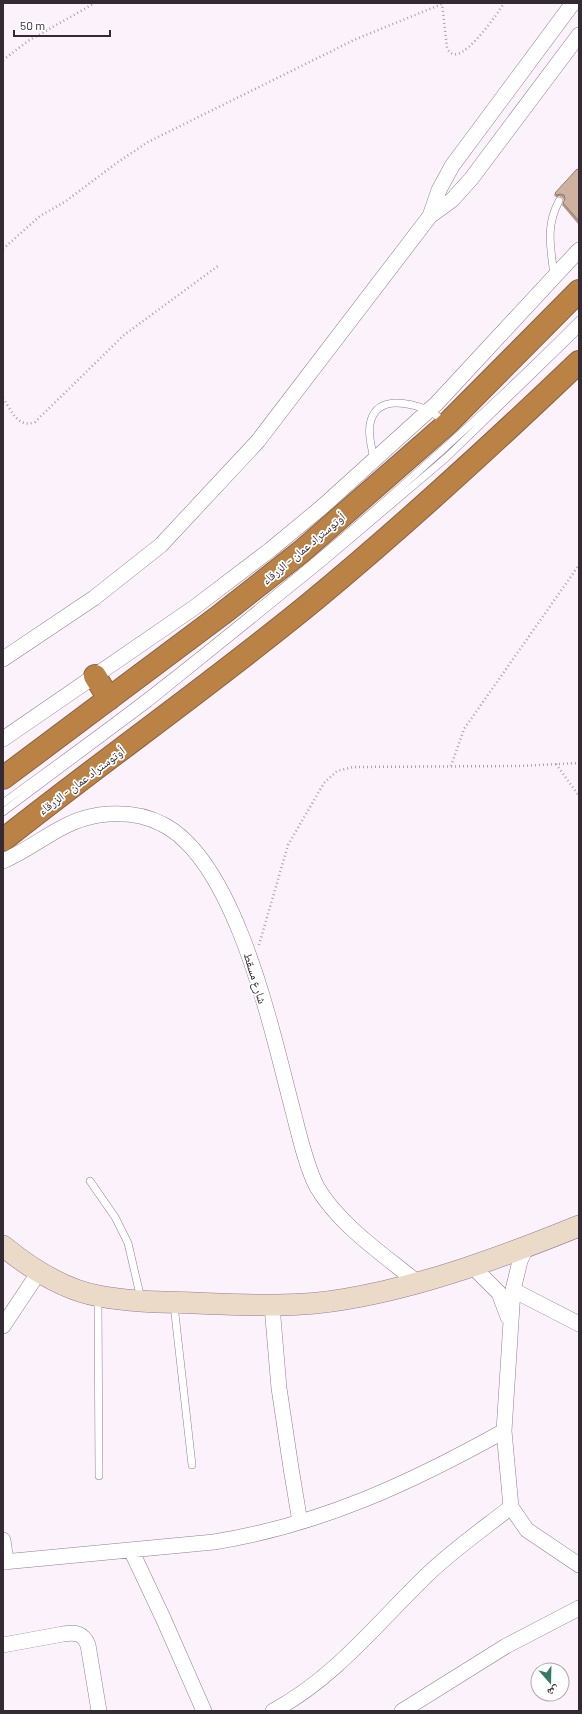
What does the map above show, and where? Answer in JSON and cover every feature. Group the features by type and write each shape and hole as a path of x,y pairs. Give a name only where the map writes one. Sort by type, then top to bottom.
{"highway":[{"name":"أوتوستراد عمان - الزرقاء","path":"3,778 302,551 447,424 579,291"},
{"name":"أوتوستراد عمان - الزرقاء","path":"3,840 73,785 202,689 312,602 378,546 489,447 579,362"},
{"path":"95,676 109,699"}],"street":[{"path":"430,216 439,190 452,166 574,3"},
{"path":"3,659 94,598 161,545 258,441 430,216 452,200 472,179 579,35"},
{"path":"3,739 189,612 270,550 429,410 579,250"},
{"name":"شارع مسقط","path":"3,861 63,826 81,819 100,815 138,815 163,824 188,843 209,870 234,916 253,964 304,1152 316,1185 340,1216 375,1248 418,1283"},
{"path":"3,1246 39,1272 80,1291 98,1296 174,1303 272,1306 345,1300 418,1283 526,1248 579,1226"},
{"path":"526,1248 518,1268 513,1290 504,1431 510,1507 527,1530 579,1565"},
{"path":"472,1266 499,1293 503,1300 511,1328"},
{"path":"3,1326 39,1272"},
{"path":"513,1290 579,1324"},
{"path":"272,1306 279,1388 290,1468 300,1522"},
{"path":"3,1540 4,1562 131,1550 242,1537 300,1522 363,1501 407,1483 447,1463 504,1431"},
{"path":"273,1711 310,1687 343,1660 428,1574 510,1507"},
{"path":"131,1550 204,1711"},
{"path":"402,1711 506,1646 579,1608"},
{"path":"3,1645 73,1632 79,1634 85,1639 88,1645 99,1711"}],"lane":[{"path":"554,278 549,231 550,220 559,201"},
{"path":"3,803 153,692 317,560 443,450 579,320"},
{"path":"3,812 150,703 321,564 446,458 579,329"},
{"path":"374,460 370,432 371,419 378,409 388,403 400,402 429,410 447,424"},
{"path":"90,1181 115,1217 128,1243 142,1301"},
{"path":"98,1296 98,1476"},
{"path":"174,1303 192,1465"}],"path":[{"path":"3,60 28,40 95,3"},
{"path":"3,249 40,216 66,201 118,162 148,142 356,39 442,4 447,48 451,54 455,55 461,52 479,36 504,3"},
{"path":"3,398 15,417 21,423 30,424 35,422 124,335 218,266"},
{"path":"450,766 464,729 579,566"},
{"path":"253,964 288,845 324,783 330,776 345,768 520,766 579,763"},
{"path":"556,764 579,796"}],"building":[{"path":"577,169 579,170 579,221 563,203 565,199 564,195 557,195 555,193"}]}
